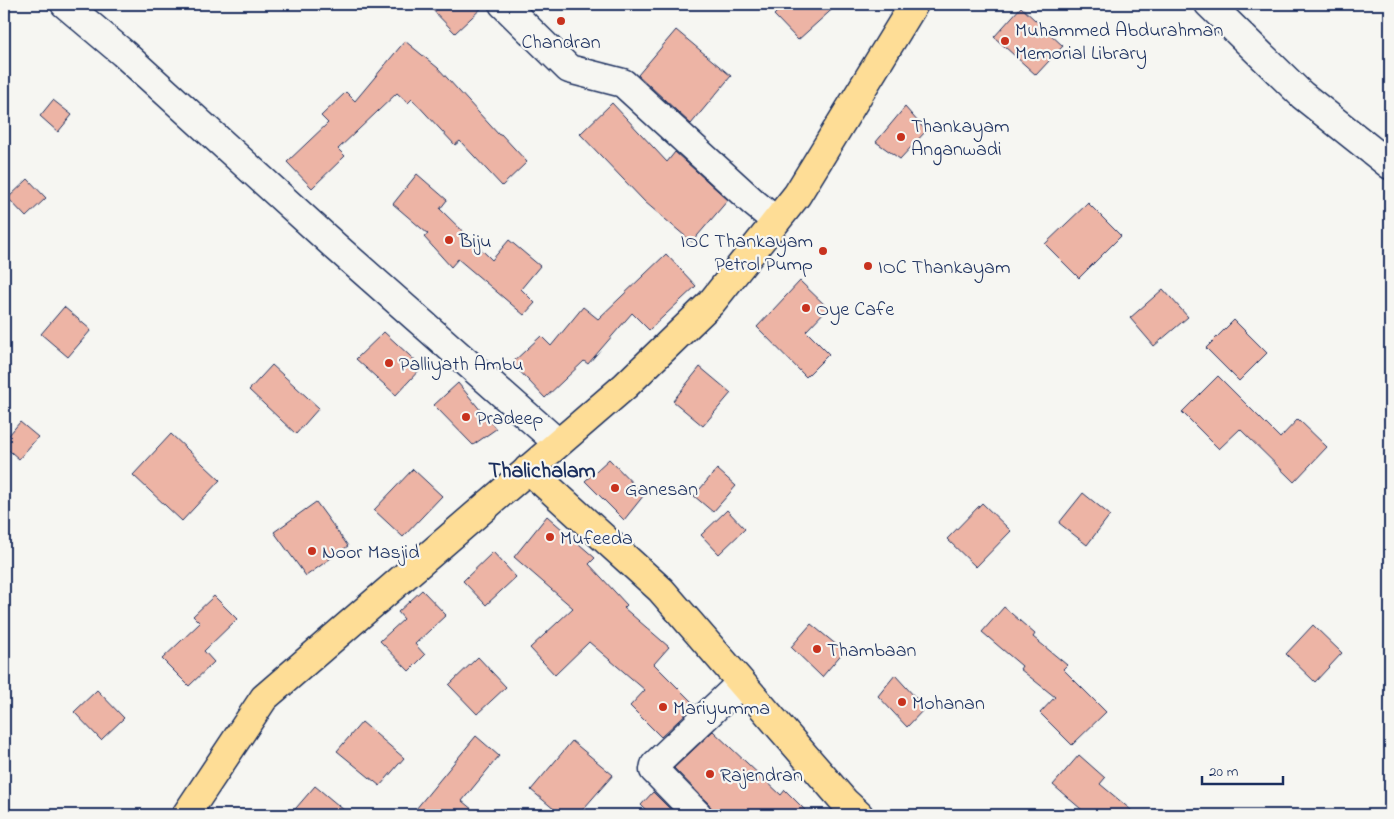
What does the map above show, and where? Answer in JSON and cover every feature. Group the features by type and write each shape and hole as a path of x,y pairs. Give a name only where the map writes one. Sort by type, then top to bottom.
{"main road":[{"path":"186,815 264,698 625,386 711,304 797,195 914,4"},
{"path":"528,469 661,590 859,815"}],"street":[{"path":"65,4 123,53 335,246 558,443"},
{"path":"504,4 569,70 623,83 776,221"},
{"path":"1209,4 1302,95 1390,165"},
{"path":"698,815 654,770 655,765 742,684"}],"building":[{"path":"427,4 486,4 455,33"},
{"path":"785,4 838,4 798,40 774,15"},
{"path":"1021,7 1063,46 1036,75 994,37"},
{"path":"676,30 731,76 691,124 638,75"},
{"path":"405,41 438,68 499,135 501,134 527,162 502,186 460,141 455,145 412,99 408,103 397,93 338,149 345,156 312,188 287,162 328,123 321,116 346,92 355,101"},
{"path":"53,100 72,115 58,132 40,116"},
{"path":"612,103 667,162 675,152 728,200 692,242 645,202 580,134"},
{"name":"Thankayam Anganwadi","path":"905,107 926,131 900,159 876,142"},
{"path":"417,174 447,200 440,209 492,260 509,240 540,266 521,289 535,303 524,315 458,259 451,267 424,237 428,234 393,204"},
{"path":"28,179 46,198 26,217 8,198"},
{"path":"1088,203 1121,236 1079,278 1045,244"},
{"path":"666,254 696,286 649,330 632,313 588,364 584,361 545,398 512,363 541,336 551,346 583,307 598,319"},
{"path":"800,281 828,308 806,331 829,354 806,377 757,327"},
{"path":"1163,289 1188,317 1154,346 1130,318"},
{"path":"64,307 91,330 68,357 41,334"},
{"path":"1234,320 1267,353 1239,381 1206,348"},
{"name":"Palliyath Ambu","path":"384,332 422,367 396,395 356,359"},
{"path":"272,365 319,408 296,434 249,390"},
{"path":"700,367 731,393 703,426 673,401"},
{"path":"1218,376 1280,438 1298,419 1327,447 1294,482 1240,429 1219,449 1182,412"},
{"name":"Pradeep","path":"458,383 496,429 473,445 434,405"},
{"path":"20,422 38,437 19,459 4,446 4,441"},
{"path":"171,434 220,480 182,521 133,475"},
{"name":"Ganesan","path":"609,459 644,495 624,520 585,481"},
{"path":"413,469 442,496 403,537 374,510"},
{"path":"717,469 736,486 713,512 694,496"},
{"path":"1083,493 1110,515 1087,545 1059,523"},
{"path":"316,502 348,546 306,576 274,532"},
{"path":"982,503 1011,531 976,567 947,539"},
{"path":"727,510 745,529 719,554 701,535"},
{"path":"547,516 595,558 589,564 627,605 624,608 669,647 654,664 695,705 661,737 630,706 645,690 589,642 555,675 530,648 573,608 514,557"},
{"path":"493,552 516,577 486,605 463,581"},
{"path":"422,590 446,615 415,644 425,655 409,671 380,641 404,619 398,612"},
{"path":"214,596 237,619 204,651 214,662 189,686 162,659 200,623 193,616"},
{"path":"1004,607 1035,634 1033,637 1067,665 1063,669 1106,712 1072,745 1040,713 1055,697 1020,669 1022,666 982,632"},
{"name":"Thambaan","path":"811,624 844,651 822,677 791,647"},
{"path":"1313,625 1342,653 1315,682 1286,654"},
{"path":"478,657 506,687 477,714 449,685"},
{"name":"Mohanan","path":"895,675 925,708 907,727 878,696"},
{"path":"97,690 124,718 101,740 74,712"},
{"path":"362,722 404,758 380,786 337,751"},
{"path":"713,731 781,795 785,790 810,815 713,815 709,804 674,768"},
{"path":"476,736 499,756 462,801 479,815 411,815"},
{"path":"572,741 613,775 578,815 561,815 531,790"},
{"path":"1079,755 1105,778 1100,784 1137,815 1088,815 1053,785"},
{"path":"315,786 350,815 290,815"},
{"path":"653,792 676,815 651,815 641,805"}],"place":[{"name":"Chandran","path":"561,21"},
{"name":"Muhammed Abdurahman Memorial Library","path":"1005,41"},
{"name":"Thankayam Anganwadi","path":"901,137"},
{"name":"Biju","path":"449,240"},
{"name":"IOC Thankayam Petrol Pump","path":"823,251"},
{"name":"IOC Thankayam","path":"868,266"},
{"name":"Oye Cafe","path":"806,308"},
{"name":"Palliyath Ambu","path":"389,363"},
{"name":"Pradeep","path":"466,417"},
{"name":"Ganesan","path":"615,488"},
{"name":"Mufeeda","path":"550,537"},
{"name":"Noor Masjid","path":"312,551"},
{"name":"Thambaan","path":"817,649"},
{"name":"Mohanan","path":"902,702"},
{"name":"Mariyumma","path":"663,707"},
{"name":"Rajendran","path":"710,774"}],"district":[{"name":"Thalichalam","path":"542,469"}]}
